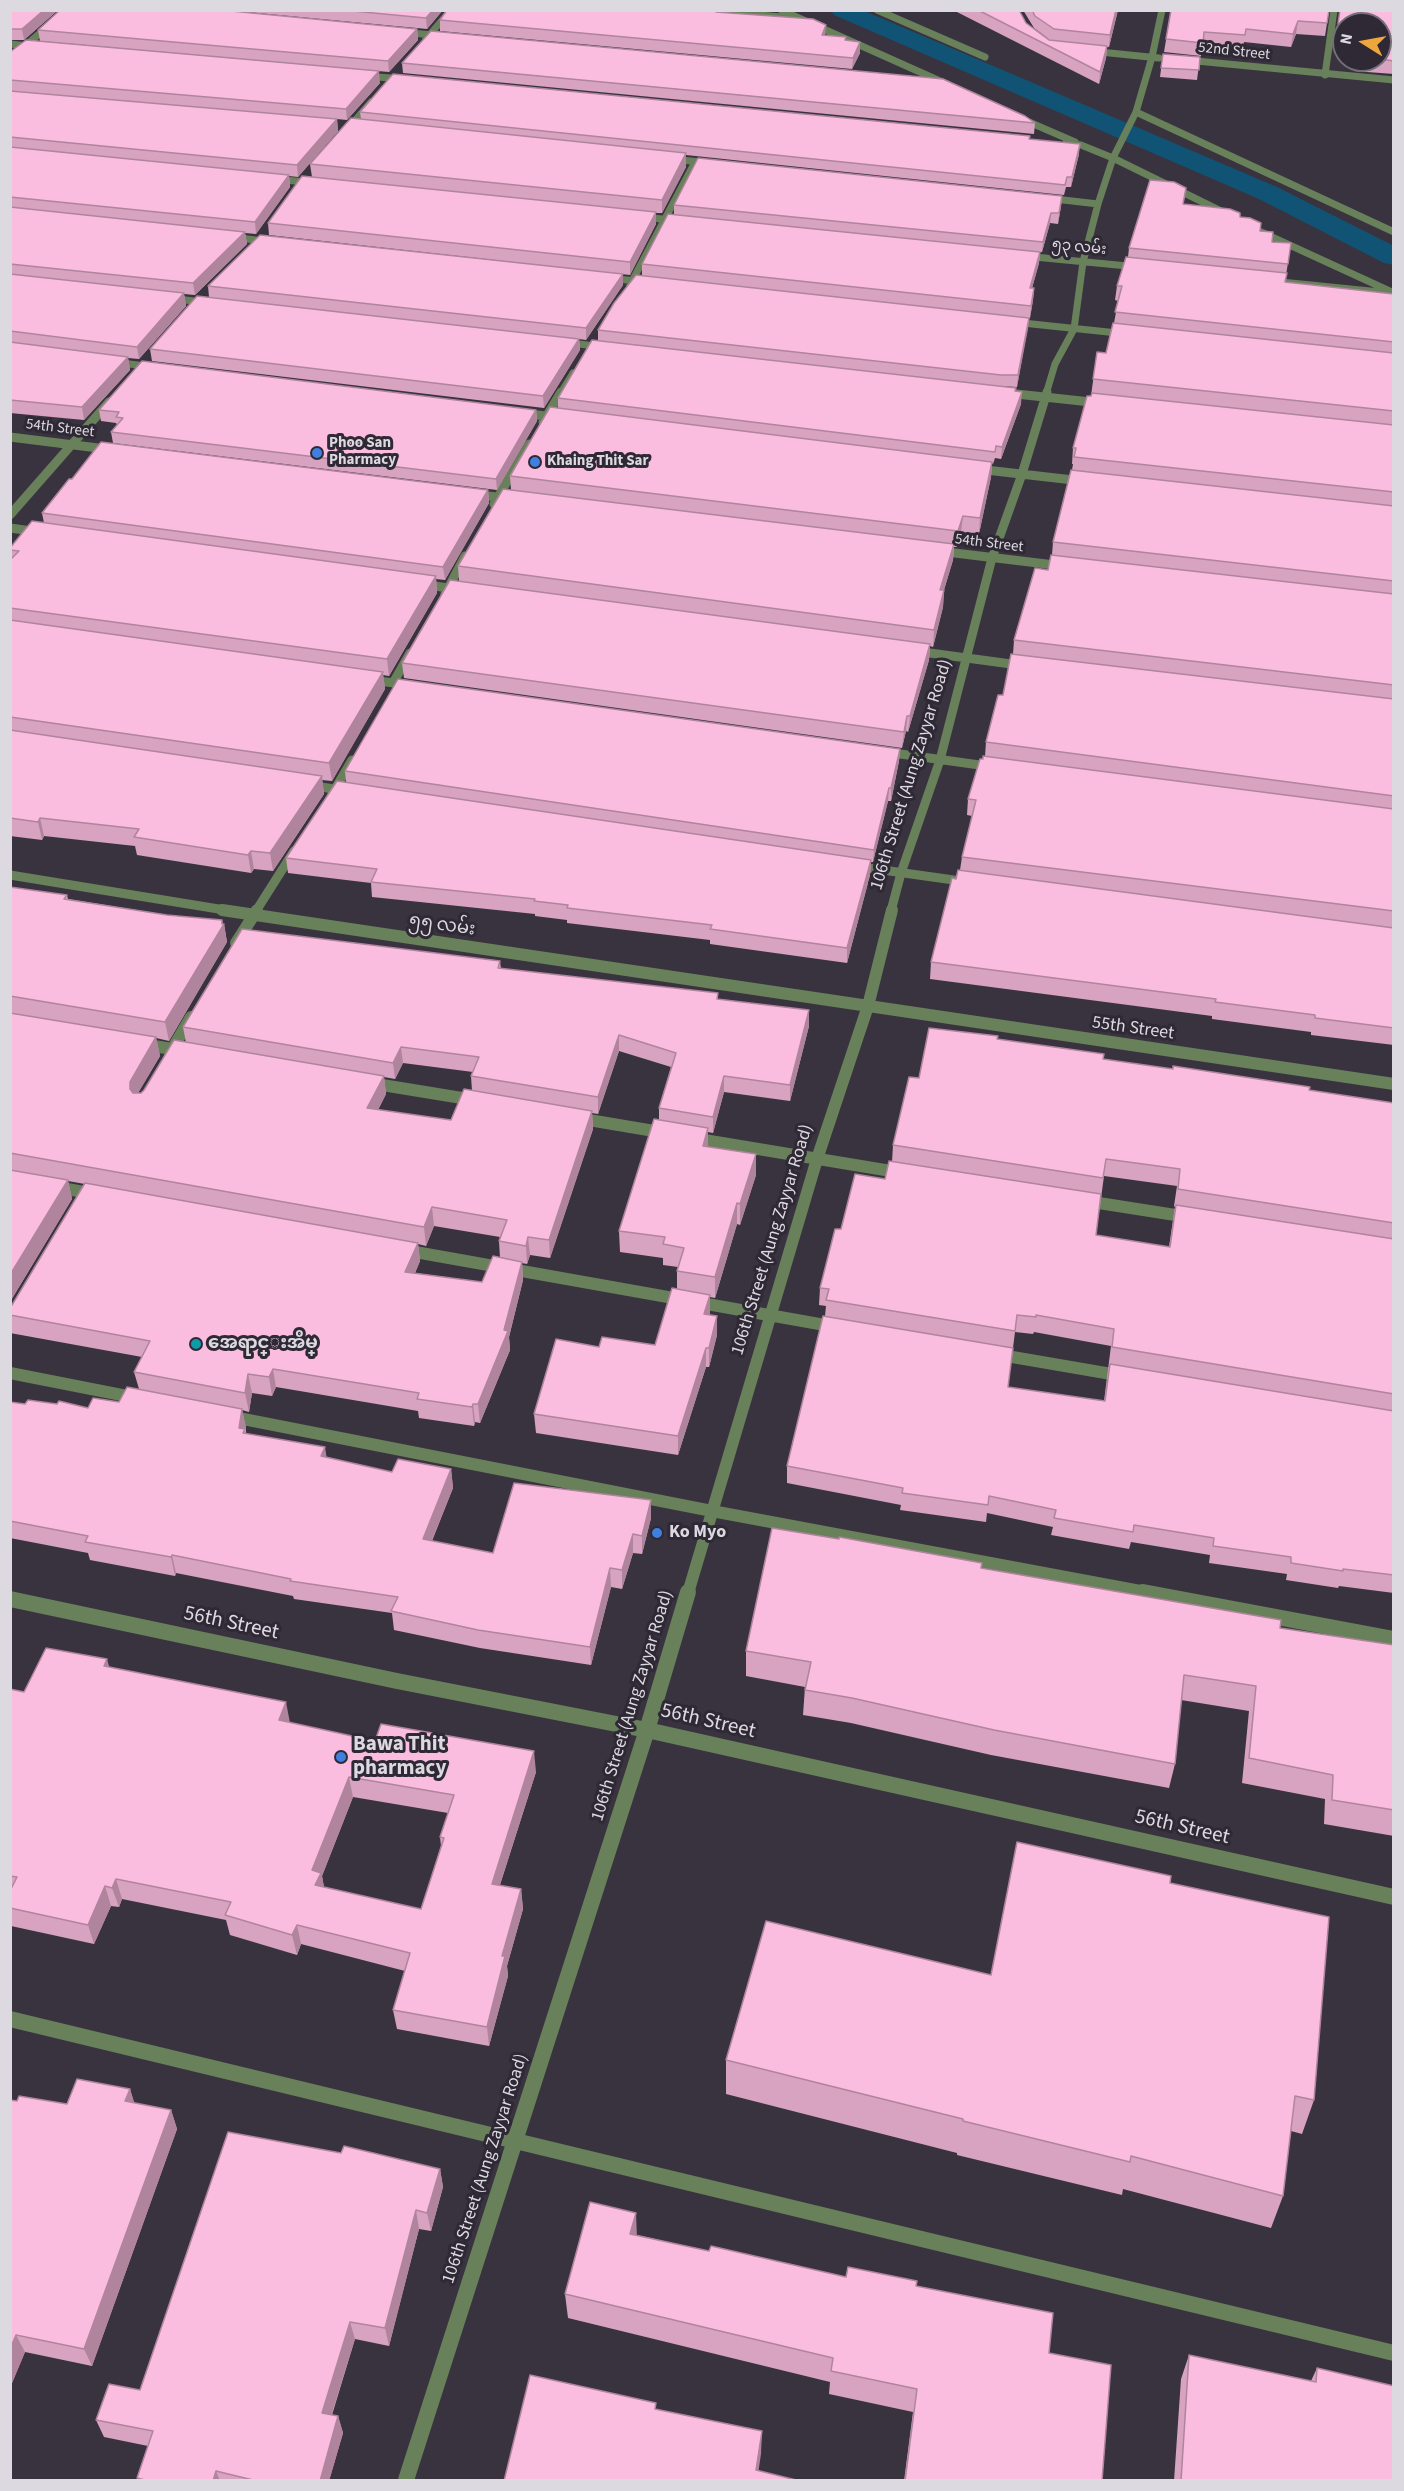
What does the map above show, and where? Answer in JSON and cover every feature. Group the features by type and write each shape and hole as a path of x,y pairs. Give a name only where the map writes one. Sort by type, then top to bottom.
{"street":[{"path":"10,59 68,10"},
{"path":"422,44 451,10"},
{"path":"706,10 799,19"},
{"path":"781,10 958,89"},
{"path":"877,10 985,57"},
{"name":"106th Street (Aung Zayyar Road)","path":"406,2481 647,1730 817,1159 868,1006 902,873 940,760 992,558 1023,474 1055,364 1074,329 1083,262 1098,204 1114,154 1136,112 1152,57 1162,10"},
{"path":"1325,75 1334,10"},
{"path":"395,32 453,37"},
{"path":"10,44 49,48"},
{"path":"1081,51 1164,58"},
{"name":"52nd Street","path":"1175,59 1394,80"},
{"path":"385,86 399,70"},
{"path":"356,75 415,81"},
{"path":"924,82 948,84"},
{"path":"336,142 378,94"},
{"path":"1136,112 1394,232"},
{"path":"1010,114 1081,145"},
{"path":"339,125 362,127"},
{"path":"1058,142 1081,145 1114,154 1231,217"},
{"path":"660,158 719,164"},
{"path":"623,296 696,162"},
{"path":"294,192 308,174"},
{"path":"266,178 325,184"},
{"path":"1039,198 1098,204"},
{"path":"630,215 689,221"},
{"path":"1252,227 1393,293"},
{"path":"251,248 266,231"},
{"path":"224,237 283,243"},
{"name":"၅၃ လမ်း","path":"1011,254 1143,268"},
{"path":"598,277 657,284"},
{"path":"1274,281 1393,293"},
{"path":"190,309 205,294"},
{"path":"162,297 220,304"},
{"path":"1003,321 1134,335"},
{"path":"585,354 595,337"},
{"path":"556,341 614,348"},
{"path":"134,374 148,357"},
{"path":"109,361 165,368"},
{"path":"540,426 579,363"},
{"path":"10,515 118,392"},
{"path":"999,392 1115,405"},
{"path":"510,412 569,419"},
{"name":"54th Street","path":"10,437 119,450"},
{"path":"492,508 534,437"},
{"path":"964,467 1092,482"},
{"path":"462,493 521,500"},
{"path":"10,528 46,533"},
{"path":"437,607 470,548"},
{"name":"54th Street","path":"933,550 1075,567"},
{"path":"413,583 472,591"},
{"path":"393,686 415,645"},
{"path":"908,650 1038,667"},
{"path":"358,678 393,686 419,687"},
{"path":"323,807 357,750"},
{"path":"881,752 1010,769"},
{"path":"300,784 358,792"},
{"path":"230,953 298,844"},
{"path":"842,865 983,884"},
{"name":"၅၅ လမ်း","path":"10,875 253,915 868,1006"},
{"name":"55th Street","path":"868,1006 1394,1084"},
{"path":"162,1067 195,1010"},
{"path":"126,1041 195,1053"},
{"path":"360,1081 489,1103"},
{"path":"559,1115 911,1174"},
{"path":"43,1185 83,1197 110,1197"},
{"path":"1076,1199 1205,1220"},
{"path":"393,1248 852,1330"},
{"path":"981,1352 1134,1377"},
{"path":"10,1373 151,1401"},
{"path":"209,1412 712,1511 1394,1639"},
{"name":"56th Street","path":"10,1599 386,1679 647,1730 1394,1897"},
{"path":"10,2019 1394,2353"}],"building":[{"path":"10,10 44,10 22,29 10,29"},
{"path":"60,10 221,10 417,29 388,61 38,30"},
{"path":"342,10 433,10 426,18"},
{"path":"447,10 717,10 716,12 813,19 826,25 822,35 846,37 845,40 860,42 853,58 440,20"},
{"path":"978,10 1019,10 1026,23 1049,40 1107,46 1100,72"},
{"path":"1032,10 1116,10 1110,35 1054,29 1035,16"},
{"path":"1171,10 1329,10 1327,23 1298,21 1293,34 1246,29 1245,35 1204,32 1203,43 1166,39"},
{"path":"1340,10 1394,10 1394,61 1392,61 1392,12 1340,12"},
{"path":"431,31 943,79 1025,116 1035,123 402,63"},
{"path":"26,40 379,71 346,109 10,80 10,52"},
{"path":"1163,54 1200,57 1199,70 1161,68"},
{"path":"393,74 1030,136 1029,139 1080,144 1072,177 1067,177 1065,185 360,112"},
{"path":"10,91 337,119 297,165 10,137"},
{"path":"351,118 686,153 662,200 310,164"},
{"path":"10,147 289,175 255,222 10,197"},
{"path":"698,158 1062,196 1059,213 1051,213 1043,242 674,205"},
{"path":"302,176 656,212 630,262 268,223"},
{"path":"1150,180 1174,182 1186,188 1183,204 1230,209 1240,213 1240,217 1261,223 1260,231 1273,232 1272,242 1291,243 1288,264 1129,248"},
{"path":"10,207 245,232 193,283 10,264"},
{"path":"668,214 1040,252 1030,288 1034,288 1031,306 642,264"},
{"path":"260,235 623,274 586,328 208,286"},
{"path":"1126,257 1287,273 1285,282 1394,294 1394,342 1115,312 1122,286 1117,286"},
{"path":"10,274 184,293 137,347 10,331"},
{"path":"636,275 1029,318 1018,375 1001,375 598,330 614,303"},
{"path":"197,296 579,339 543,396 150,349"},
{"path":"1113,323 1394,353 1394,411 1093,379 1097,352 1106,353"},
{"path":"592,340 1016,388 1015,391 1022,392 1002,447 996,446 995,452 558,398"},
{"path":"10,342 128,357 82,407 10,400"},
{"path":"142,361 536,410 496,479 111,432 123,418 116,417 119,412 99,410"},
{"path":"1092,393 1394,425 1394,492 1074,457 1076,448 1073,448 1087,396 1091,396"},
{"path":"550,407 992,462 980,518 963,516 958,531 510,476"},
{"path":"101,442 488,490 443,567 42,513"},
{"path":"1071,470 1394,506 1394,581 1053,542"},
{"path":"503,489 954,544 940,590 944,590 934,630 458,566"},
{"path":"32,521 436,576 387,659 10,608 10,560 19,551 10,550 10,548"},
{"path":"1051,555 1394,594 1394,685 1014,640 1035,568 1048,570"},
{"path":"450,580 930,644 904,732 402,663"},
{"path":"10,620 383,672 329,763 10,717"},
{"path":"1011,654 1394,699 1394,796 986,742 998,695 1003,695"},
{"path":"398,679 900,749 874,850 345,771"},
{"path":"10,730 322,776 270,853 251,851 248,855 134,837 139,829 40,818 38,822 10,818"},
{"path":"983,756 1394,809 1394,911 962,857 976,800 968,799 980,759 983,759"},
{"path":"337,781 871,860 847,948 710,929 712,925 567,908 568,905 534,901 535,899 371,882 377,869 286,858"},
{"path":"958,870 1394,928 1394,1028 1215,1002 1216,999 931,962 952,878 956,879"},
{"path":"10,887 67,895 64,899 167,915 222,920 224,924 165,1022 10,996"},
{"path":"242,929 500,961 498,968 718,993 717,999 809,1010 790,1085 724,1076 713,1117 659,1108 676,1053 619,1035 598,1097 471,1076 479,1057 401,1047 393,1063 183,1027"},
{"path":"10,1013 156,1037 130,1082 130,1089 133,1093 141,1093 144,1090 174,1040 384,1076 367,1108 451,1120 464,1089 592,1111 549,1240 528,1237 526,1246 499,1241 507,1220 432,1207 424,1227 10,1153"},
{"path":"929,1028 998,1036 997,1039 1104,1054 1103,1059 1173,1069 1173,1066 1310,1087 1309,1090 1394,1103 1394,1223 1178,1189 1180,1169 1106,1159 1103,1178 893,1145 909,1077 919,1078"},
{"path":"654,1119 708,1128 703,1146 756,1154 740,1204 737,1203 715,1277 677,1271 684,1248 663,1244 665,1237 619,1231"},
{"path":"889,1161 1101,1194 1096,1235 1170,1247 1176,1205 1394,1239 1394,1394 1112,1347 1114,1329 1036,1315 1036,1317 1017,1315 1015,1331 826,1300 829,1289 820,1288 835,1229 841,1229 855,1174 885,1179"},
{"path":"10,1170 68,1180 10,1275"},
{"path":"85,1183 418,1243 405,1272 482,1282 493,1256 522,1262 504,1330 508,1331 478,1404 473,1404 472,1407 417,1399 419,1393 273,1369 269,1377 248,1374 245,1393 134,1372 150,1341 10,1315 10,1305"},
{"path":"672,1288 710,1295 704,1314 717,1316 709,1348 706,1348 678,1436 534,1414 556,1339 599,1347 602,1337 655,1345"},
{"path":"823,1316 1013,1348 1008,1387 1105,1401 1110,1364 1394,1411 1394,1575 1343,1569 1343,1571 1291,1563 1291,1557 1213,1546 1214,1538 1134,1525 1133,1532 1054,1518 1056,1510 989,1496 988,1505 902,1493 903,1488 787,1466"},
{"path":"127,1387 242,1409 239,1428 245,1429 243,1433 325,1447 321,1456 392,1472 398,1459 451,1469 423,1539 493,1553 514,1483 651,1500 642,1536 633,1534 622,1570 610,1568 590,1647 478,1630 391,1611 398,1597 290,1581 291,1579 172,1555 171,1557 85,1542 88,1536 10,1521 10,1402 25,1404 28,1400 57,1404 59,1401 88,1408 93,1398 119,1402"},
{"path":"772,1528 839,1539 839,1537 982,1563 981,1568 1281,1620 1280,1628 1394,1645 1394,1810 1332,1800 1333,1775 1249,1758 1256,1686 1184,1675 1175,1764 994,1730 852,1698 805,1690 811,1662 746,1651"},
{"path":"46,1648 107,1659 104,1666 286,1702 279,1720 375,1741 381,1724 534,1751 492,1884 521,1889 502,1956 505,1956 487,2027 393,2010 410,1953 297,1925 292,1935 225,1915 231,1902 116,1879 112,1888 105,1886 88,1925 10,1908 10,1891 17,1877 10,1876 10,1689 24,1692","holes":["349,1777 454,1795 440,1837 444,1838 421,1909 315,1885 321,1873 312,1870"]},
{"path":"1017,1842 1171,1876 1170,1883 1329,1917 1314,2100 1295,2096 1283,2196 1131,2156 1130,2162 726,2060 766,1921 991,1975"},
{"path":"77,2079 130,2089 125,2101 171,2110 84,2349 16,2335 10,2349 10,2100 17,2101 19,2096 67,2104"},
{"path":"228,2132 341,2153 344,2146 440,2169 427,2213 416,2210 385,2328 350,2322 322,2413 338,2416 320,2481 257,2481 216,2471 213,2481 149,2481 137,2478 153,2431 96,2420 109,2384 140,2390"},
{"path":"590,2202 636,2213 630,2234 709,2251 711,2246 846,2277 848,2267 917,2281 916,2286 1053,2313 1049,2353 1111,2365 1102,2481 905,2481 917,2389 831,2371 833,2358 565,2294"},
{"path":"1189,2355 1316,2382 1317,2368 1394,2386 1394,2481 1181,2481"},
{"path":"530,2375 656,2403 655,2409 762,2431 756,2470 800,2481 504,2481"}],"waterway":[{"path":"842,10 1268,193 1394,257"}],"place":[{"name":"Phoo San Pharmacy","path":"317,453"},
{"name":"Khaing Thit Sar","path":"535,462"},
{"name":"အေရာင္းအိမ္","path":"196,1344"},
{"name":"Ko Myo","path":"657,1533"},
{"name":"Bawa Thit pharmacy","path":"341,1757"}]}
